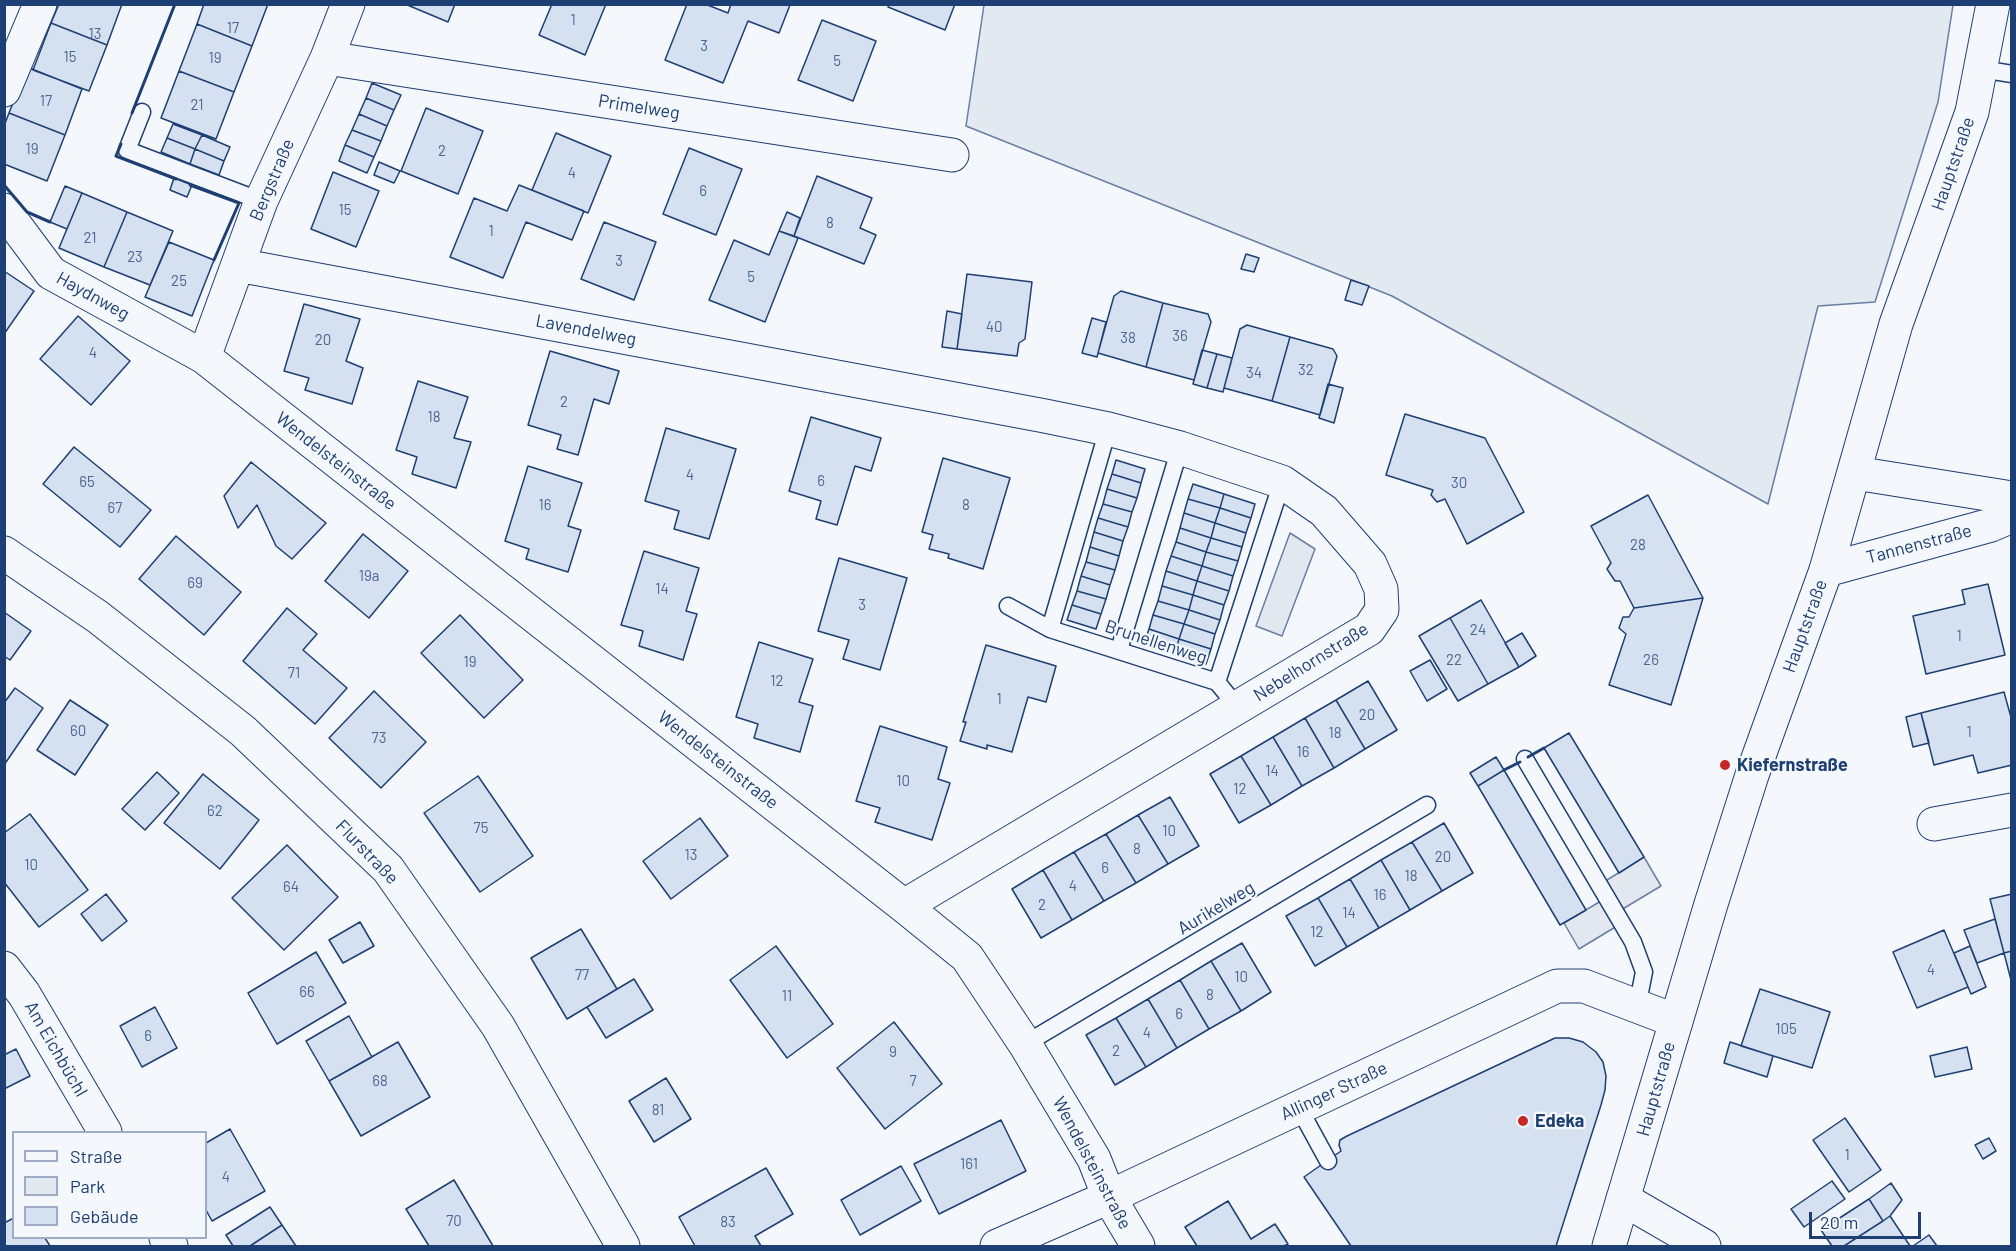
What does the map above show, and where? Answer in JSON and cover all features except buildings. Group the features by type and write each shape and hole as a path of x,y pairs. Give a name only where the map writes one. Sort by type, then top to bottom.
{"street":[{"path":"4,90 40,4"},
{"name":"Bergstraße","path":"204,357 261,201 327,58 348,4"},
{"name":"Hauptstraße","path":"1609,1246 1752,775 1826,570 1896,324 1972,112 1996,72 1993,4"},
{"name":"Primelweg","path":"327,58 952,155"},
{"name":"Haydnweg","path":"4,210 51,273 204,357"},
{"name":"Lavendelweg","path":"238,265 934,395"},
{"name":"Wendelsteinstraße","path":"204,357 967,957 1025,1044 1094,1159 1108,1197 1138,1246"},
{"name":"Nebelhornstraße","path":"904,906 1370,629 1382,610 1381,589 1370,564 1324,511 1282,482 1180,448 1108,429 934,395"},
{"path":"1855,473 2012,498"},
{"name":"Tannenstraße","path":"1826,570 1990,525 2012,516"},
{"name":"Flurstraße","path":"4,553 98,617 243,731 388,869 498,1026 623,1246"},
{"path":"1934,824 2012,810"},
{"name":"Am Eichbüchl","path":"4,968 24,994 104,1131"},
{"name":"Allinger Straße","path":"997,1246 1108,1197 1557,986 1584,986 1676,1021"},
{"path":"1623,1199 1704,1246"}],"lane":[{"path":"142,112 127,150 261,201"},
{"path":"1050,629 1108,429"},
{"path":"1119,650 1180,448"},
{"path":"1217,682 1282,482"},
{"name":"Brunellenweg","path":"1008,606 1050,629 1217,682 1238,708"},
{"path":"1525,759 1633,942 1644,972 1636,1007"},
{"name":"Aurikelweg","path":"1025,1044 1427,805"},
{"path":"1299,1108 1328,1161"}],"green space":[{"path":"984,5 1953,5 1938,102 1875,302 1818,306 1768,504 1392,296 966,126"}],"shaded area":[{"path":"1290,533 1315,549 1282,636 1256,626"},
{"path":"1644,857 1661,886 1616,913 1622,923 1579,949 1564,923 1606,898 1599,885"}],"wall":[{"path":"132,113 175,4"},
{"path":"121,144 116,156 176,179"},
{"path":"4,185 27,212 50,222"},
{"path":"190,185 239,203 214,260"},
{"path":"1528,757 1544,748"},
{"path":"1504,770 1520,762"}],"place":[{"name":"Kiefernstraße","path":"1725,765"},
{"name":"Edeka","path":"1523,1121"}]}
